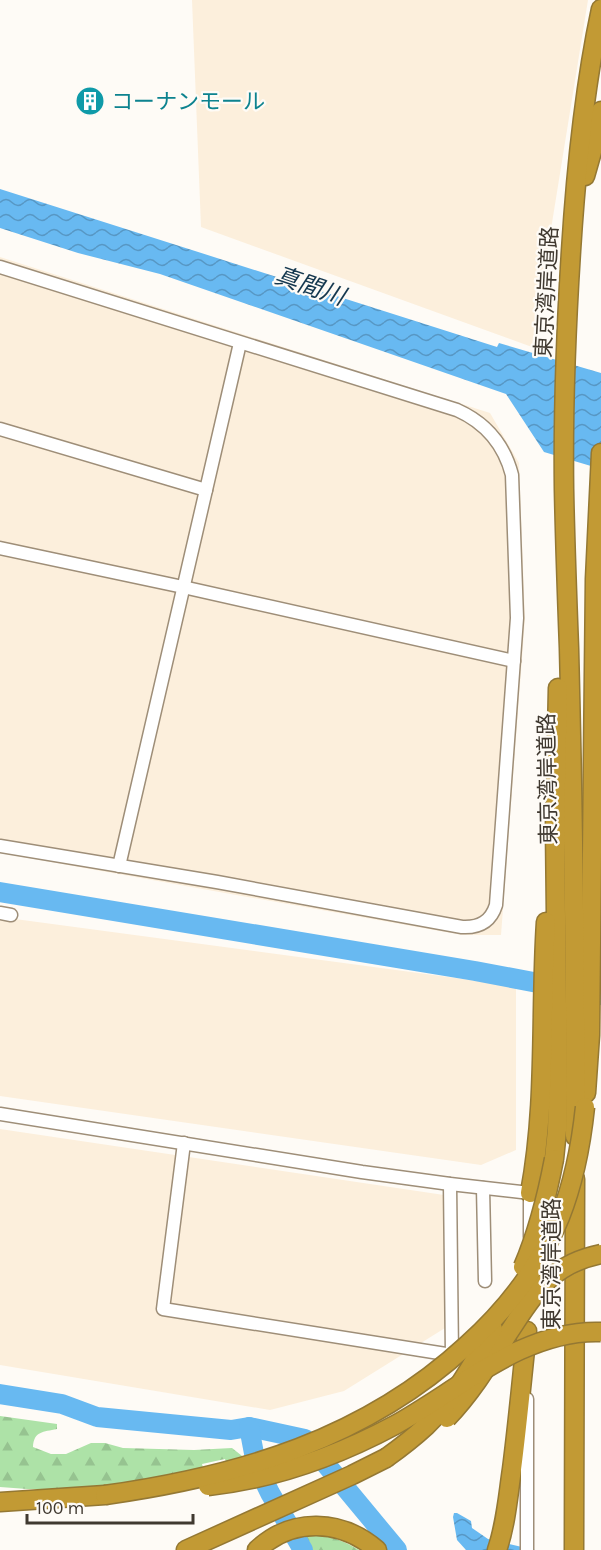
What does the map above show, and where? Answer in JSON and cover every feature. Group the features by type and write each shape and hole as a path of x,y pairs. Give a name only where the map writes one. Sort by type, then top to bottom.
{"highway":[{"name":"東京湾岸道路","path":"574,1544 575,1169 559,1038 571,753 564,488 566,351 573,218 584,106 601,9"},
{"path":"573,218 601,111"},
{"path":"105,1495 195,1479 280,1455 366,1418 428,1378 455,1356 496,1316 531,1271 559,1219 570,1189 581,1138 590,1035 595,615 601,453"},
{"path":"386,1458 408,1442 441,1410 474,1362 516,1285 538,1231 554,1159 557,1130 559,1038 545,941 549,873 555,828 564,488"},
{"path":"530,1193 540,1129 559,1038"},
{"path":"186,1550 352,1475 417,1441 433,1430 473,1389 536,1292 549,1279 574,1262 601,1254"},
{"path":"500,1545 516,1440 527,1332"},
{"path":"0,1502 220,1485 272,1474 323,1458 373,1436 419,1411 493,1365 534,1345 567,1335 601,1332"},
{"path":"257,1550 273,1537 297,1528 324,1526 354,1534 377,1550"}],"street":[{"path":"0,267 457,410 476,420 500,444 509,464 513,487 517,618 496,905 485,923 462,927 217,882 0,846"},
{"path":"119,866 240,343"},
{"path":"0,429 206,489"},
{"path":"0,548 514,661"},
{"path":"0,1114 450,1184 530,1193 527,1332 527,1550"},
{"path":"184,1143 163,1309 452,1355 450,1184"},
{"path":"483,1188 485,1281"}],"shaded area":[{"path":"192,0 588,0 532,347 201,227"},
{"path":"0,257 490,413 519,463 525,619 501,935 462,935 0,853"},
{"path":"0,917 516,986 516,1150 481,1165 0,1096"},
{"path":"0,1129 444,1195 445,1328 344,1391 270,1410 0,1365"}],"green space":[{"path":"0,1416 57,1424 57,1429 37,1435 33,1447 51,1454 66,1454 91,1443 105,1443 123,1448 194,1450 232,1448 251,1463 228,1467 225,1459 202,1464 204,1471 86,1489 0,1487"},
{"path":"318,1534 339,1540 359,1550 308,1550 300,1536"}],"water":[{"path":"0,189 497,347 499,343 601,373 601,469 544,452 506,394 160,274 78,253 0,228"},
{"path":"454,1513 471,1521 472,1528 488,1539 535,1550 466,1550 457,1540"}],"waterway":[{"path":"0,892 475,971 601,995"},
{"path":"0,1394 62,1404 97,1417 231,1430 249,1427 305,1439 397,1550"},
{"path":"249,1427 256,1464 303,1550"}],"place":[{"name":"コーナンモール","path":"90,101"}],"water label":[{"name":"真間川","path":"310,286"}]}
